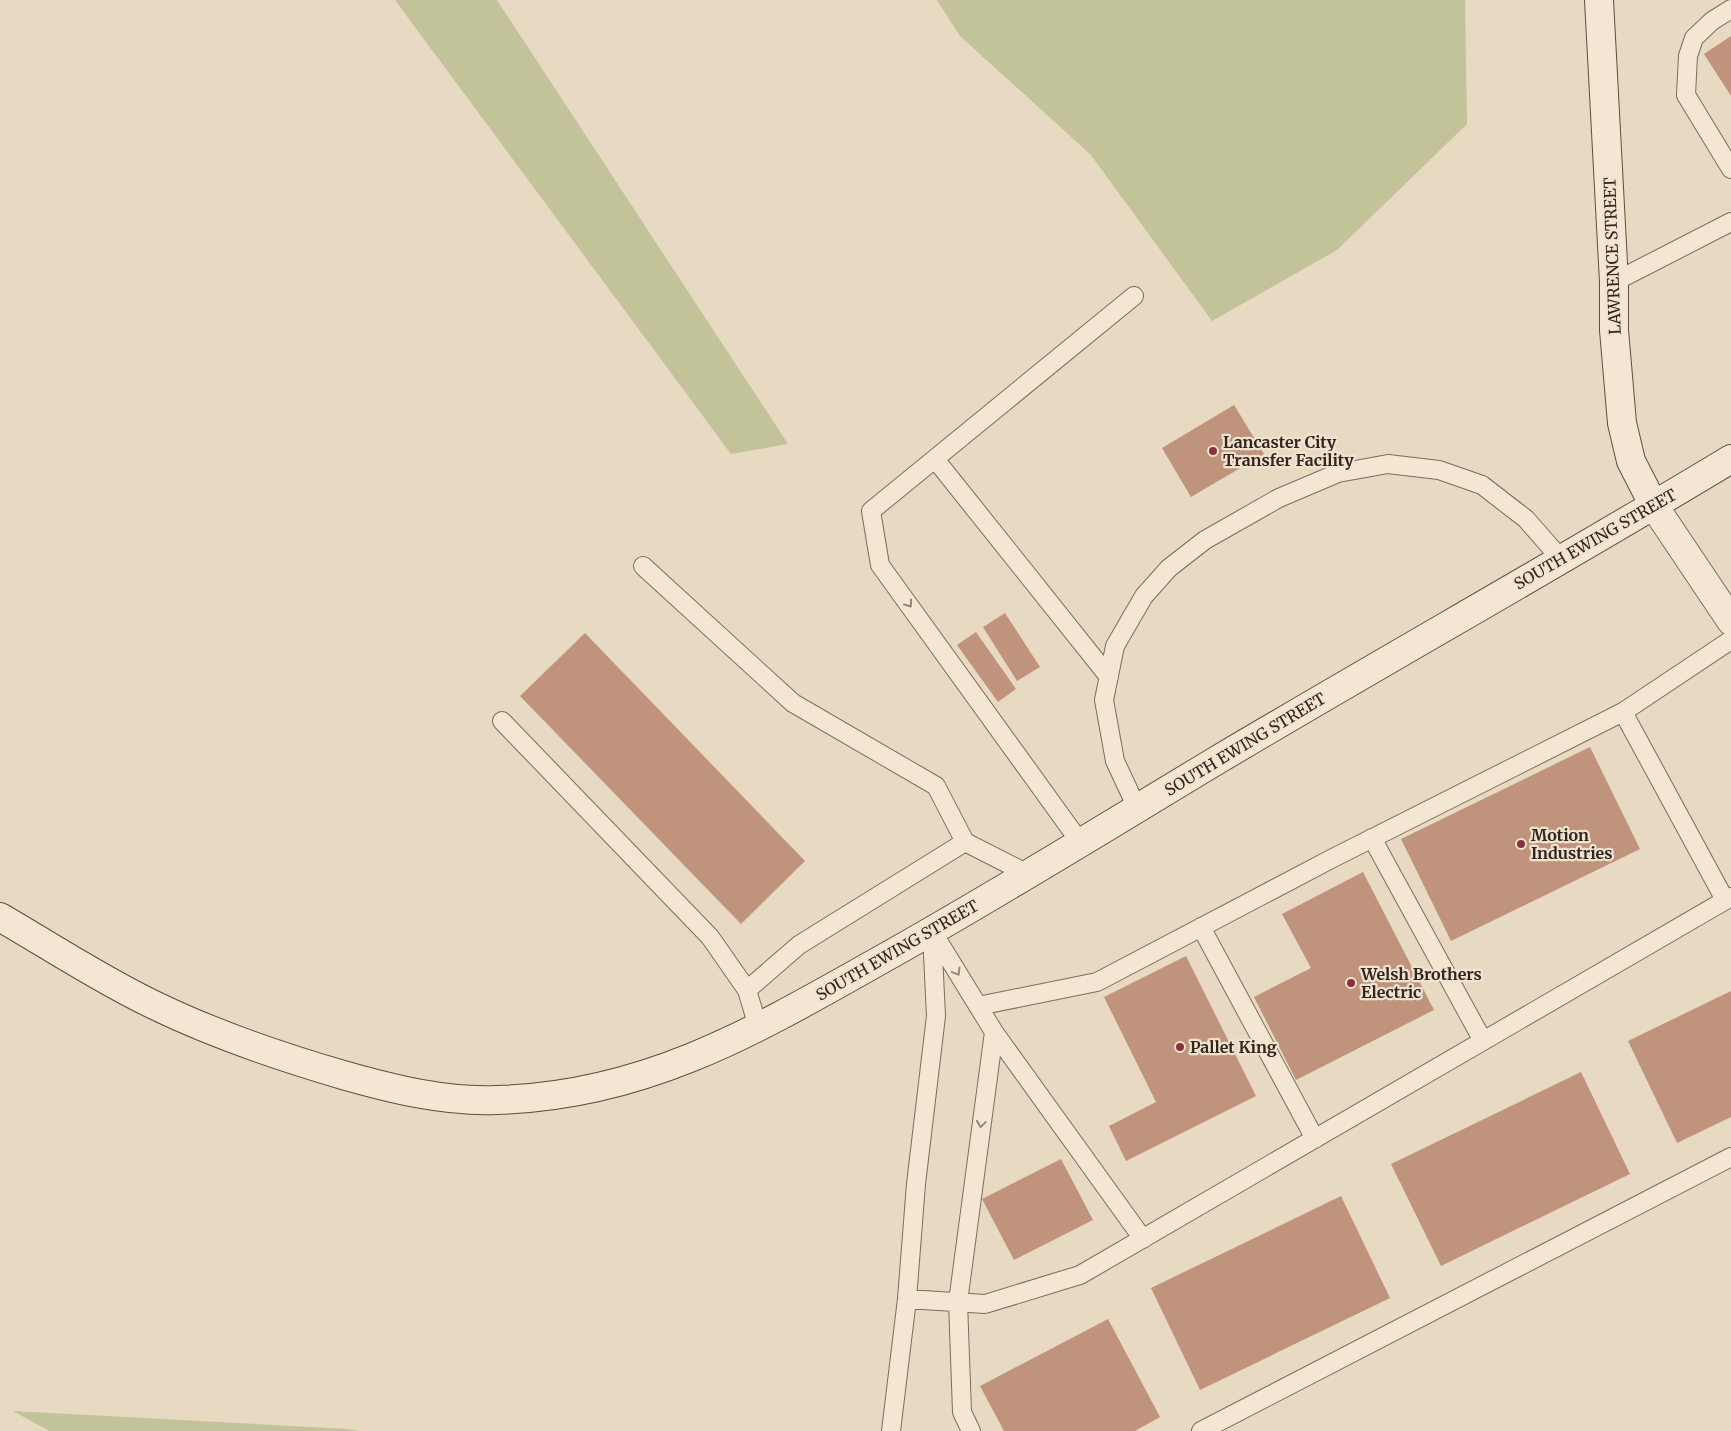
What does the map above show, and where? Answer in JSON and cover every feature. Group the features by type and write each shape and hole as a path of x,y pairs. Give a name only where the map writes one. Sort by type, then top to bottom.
{"street":[{"name":"LAWRENCE STREET","path":"1599,0 1614,282 1614,330 1622,423 1631,461 1654,506 1731,620"},
{"name":"SOUTH EWING STREET","path":"0,917 151,1004 230,1038 312,1066 418,1093 492,1100 581,1093 678,1064 758,1027 932,931 1342,686 1654,506 1731,459"}],"lane":[{"path":"1731,9 1712,21 1694,38 1688,56 1686,95 1731,169"},
{"path":"1614,282 1731,222"},
{"path":"1080,842 880,565 871,511 1134,296"},
{"path":"934,459 1109,678"},
{"path":"1137,808 1115,761 1104,700 1115,646 1144,596 1169,568 1205,540 1271,502 1338,473 1388,464 1439,470 1482,485 1526,519 1561,559"},
{"path":"643,566 793,703 936,786 965,842 1028,874"},
{"path":"978,1006 1097,982 1372,838 1623,712 1731,640"},
{"path":"907,1298 985,1304 1080,1275 1728,899 1623,712"},
{"path":"502,721 710,937 747,990 758,1027"},
{"path":"1372,838 1483,1041"},
{"path":"747,990 799,945 965,842"},
{"path":"1201,927 1316,1138"},
{"path":"932,931 994,1032 1143,1238"},
{"path":"891,1431 907,1298 916,1184 936,1016 932,931"},
{"path":"971,1431 962,1412 958,1302 994,1032"},
{"path":"1201,1431 1731,1156"}],"green space":[{"path":"395,0 497,0 788,444 731,454"},
{"path":"937,0 1465,0 1467,124 1337,250 1212,321 1091,155 960,36"},
{"path":"13,1411 348,1429 358,1431 49,1431"}],"building":[{"path":"1731,36 1731,96 1704,54"},
{"name":"Lancaster City Transfer Facility","path":"1234,405 1264,454 1191,497 1162,448"},
{"path":"1005,613 1040,667 1017,681 983,627"},
{"path":"976,632 1016,689 998,702 957,645"},
{"path":"585,633 805,861 741,924 520,696"},
{"name":"Motion Industries","path":"1590,747 1640,849 1451,941 1401,839"},
{"name":"Welsh Brothers Electric","path":"1363,872 1434,1010 1296,1080 1254,997 1311,968 1282,914"},
{"name":"Pallet King","path":"1186,956 1256,1096 1126,1161 1109,1126 1156,1102 1104,997"},
{"path":"1731,991 1731,1117 1677,1143 1628,1041"},
{"path":"1581,1072 1630,1174 1441,1266 1391,1164"},
{"path":"1061,1159 1093,1220 1014,1260 982,1199"},
{"path":"1341,1196 1390,1298 1200,1390 1151,1288"},
{"path":"1108,1319 1160,1417 1135,1431 1004,1431 980,1386"}],"place":[{"name":"Lancaster City Transfer Facility","path":"1213,451"},
{"name":"Motion Industries","path":"1521,844"},
{"name":"Welsh Brothers Electric","path":"1351,983"},
{"name":"Pallet King","path":"1180,1047"}]}
